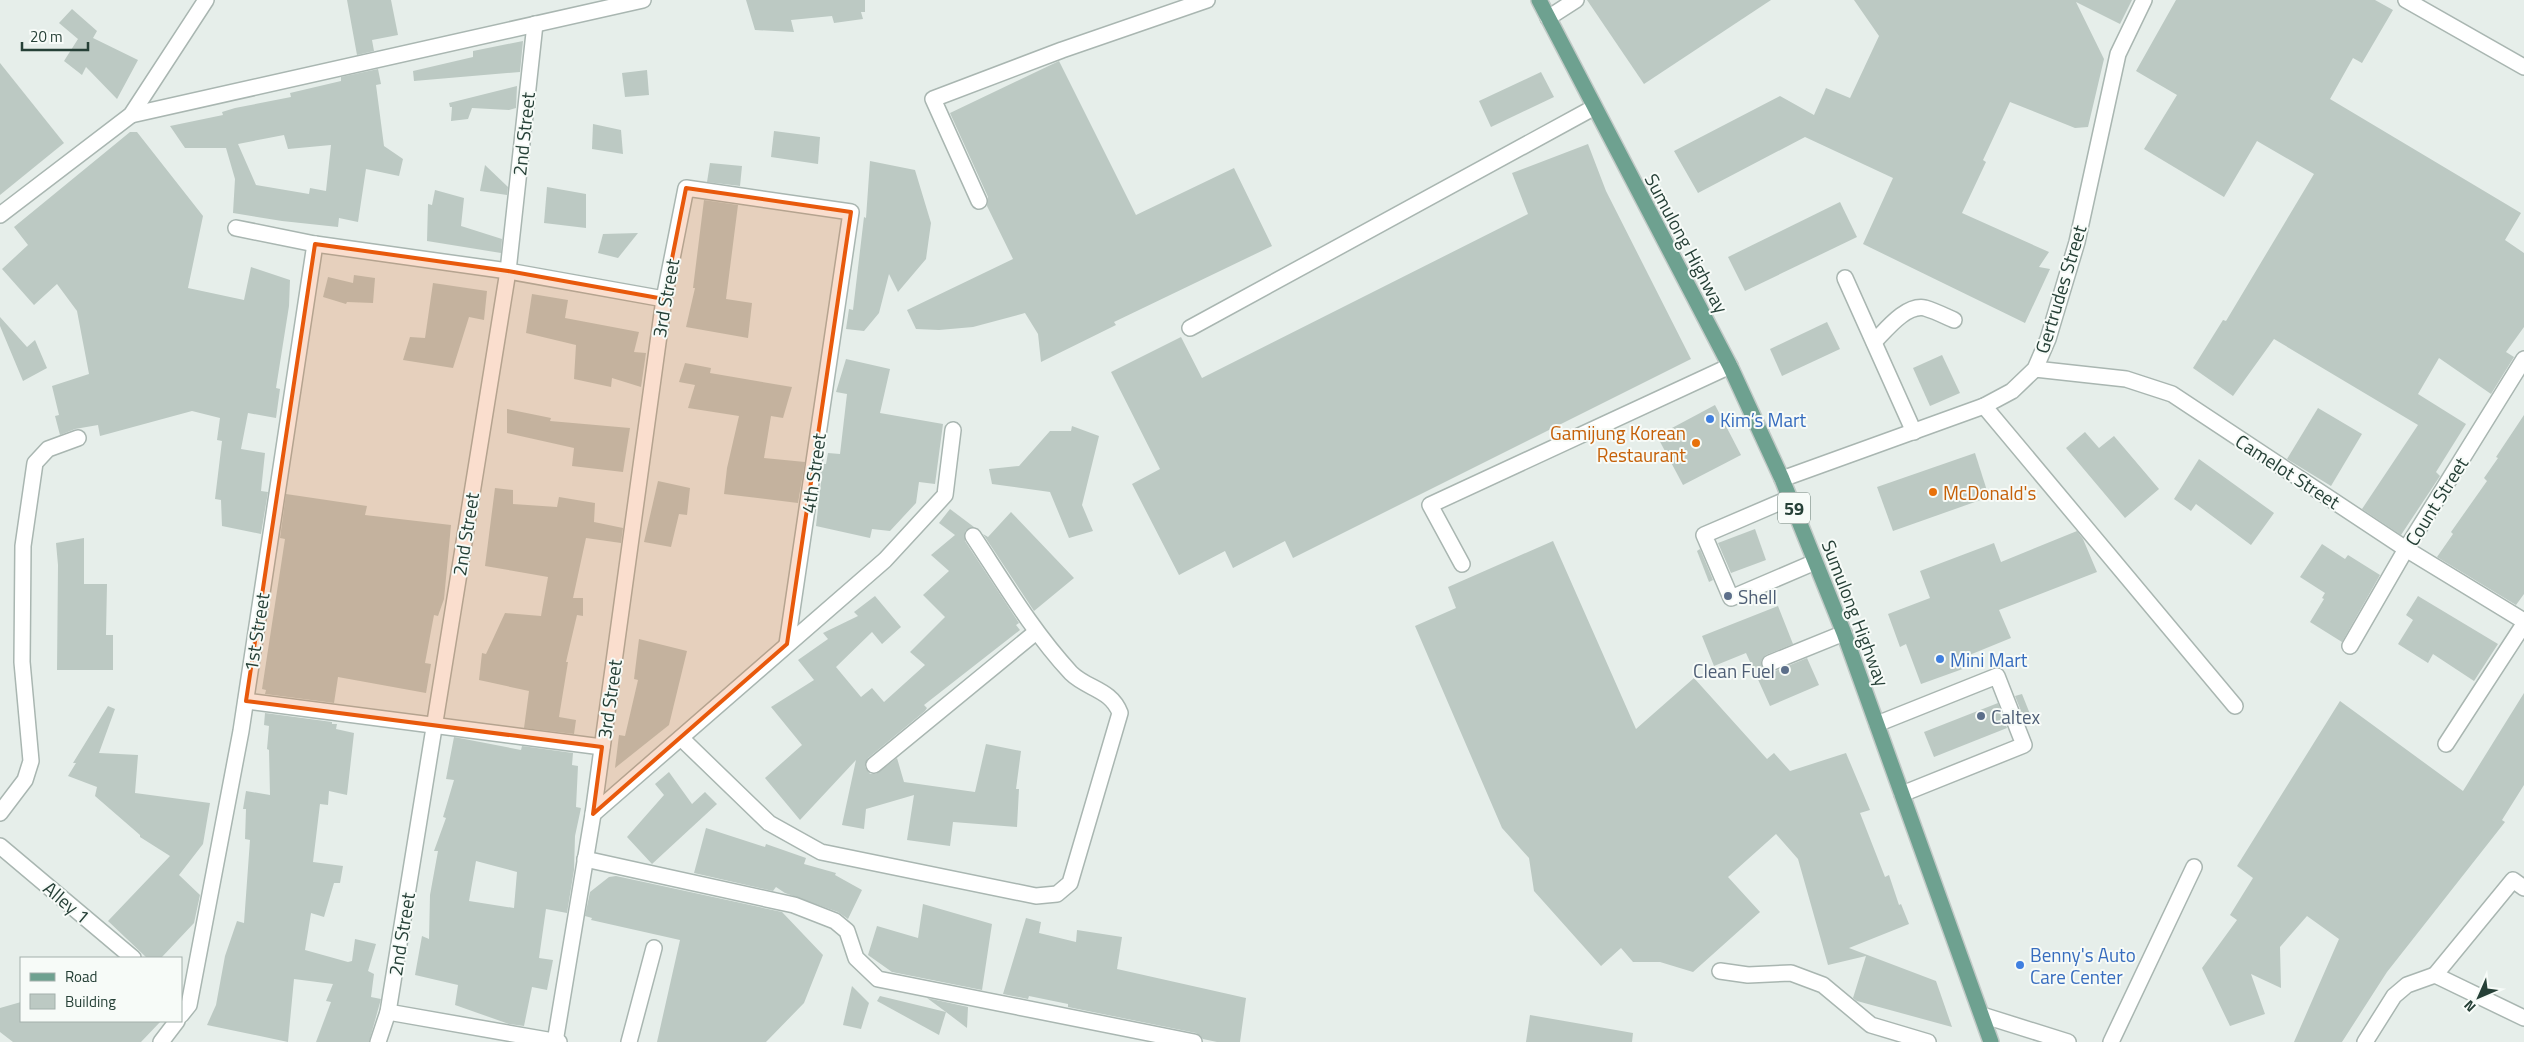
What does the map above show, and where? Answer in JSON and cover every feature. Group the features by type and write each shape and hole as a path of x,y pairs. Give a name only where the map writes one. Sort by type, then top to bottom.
{"main road":[{"name":"Sumulong Highway","path":"1539,0 1730,366 1782,479 1844,634 1991,1042"}],"street":[{"path":"0,215 41,181 131,115 206,0"},
{"path":"131,115 643,0"},
{"path":"979,201 933,99 1062,50 1206,0"},
{"path":"1548,18 1576,0"},
{"name":"Gertrudes Street","path":"1782,479 1984,406 2012,391 2035,369 2048,339 2076,242 2118,54 2144,0"},
{"path":"2406,0 2524,67"},
{"name":"2nd Street","path":"378,1042 388,1012 508,270 535,24"},
{"path":"1190,328 1594,108"},
{"name":"3rd Street","path":"555,1042 593,814 664,299 686,188"},
{"name":"4th Street","path":"686,188 851,212 787,644"},
{"path":"236,228 315,244 508,270 664,299"},
{"name":"1st Street","path":"184,1006 246,701 315,244"},
{"path":"1844,278 1914,432"},
{"path":"1874,342 1902,316 1913,310 1923,308 1954,320"},
{"name":"Count Street","path":"2350,646 2406,549 2524,358"},
{"path":"1462,564 1430,505 1730,366"},
{"name":"Camelot Street","path":"2035,369 2126,379 2172,394 2406,549 2524,622"},
{"path":"1984,406 2235,706"},
{"path":"593,814 787,644 872,573 945,496 953,430"},
{"path":"0,813 25,780 31,761 22,662 22,546 35,463 48,449 78,438"},
{"path":"1790,498 1704,535 1731,598 1815,562"},
{"path":"681,738 770,823 821,852 1036,896 1057,894 1070,883 1120,713 1116,701 1073,674 1036,632 972,536"},
{"path":"2446,744 2524,622"},
{"path":"874,765 1036,632"},
{"path":"1770,663 1844,634"},
{"path":"1877,724 1997,676 2024,745 1902,794"},
{"path":"246,701 434,727 602,747"},
{"name":"Alley 1","path":"0,846 132,957"},
{"path":"585,859 794,905 835,921 848,931 856,958 878,979 1194,1042"},
{"path":"2111,1042 2194,867"},
{"path":"2365,1042 2394,996 2407,985 2435,975 2513,880 2524,888"},
{"path":"629,1042 654,948"},
{"path":"1720,971 1748,975 1791,973 1823,985 1871,1025 1928,1042"},
{"path":"2435,975 2524,1018"},
{"path":"388,1012 559,1042"},
{"path":"1982,1015 2068,1042"},
{"path":"161,1042 176,1022"}],"highlighted area":[{"path":"686,188 851,212 787,644 593,814 602,747 246,701 315,244 508,271 664,299"}],"building":[{"path":"347,0 391,0 398,35 372,40 374,51 357,55"},
{"path":"746,0 865,0 865,12 861,12 863,19 834,23 832,16 791,20 794,32 755,30"},
{"path":"1587,0 1771,0 1644,84"},
{"path":"1854,0 2132,0 2120,24 2076,2 2104,59 2088,127 2075,128 2010,102 1983,160 1986,162 1962,213 2049,252 2039,267 2050,269 2025,323 1863,244 1893,178 1805,137 1698,193 1674,151 1780,96 1814,115 1826,88 1850,98 1879,36"},
{"path":"2176,0 2375,0 2393,10 2362,63 2353,58 2330,99 2521,213 2505,240 2524,253 2524,327 2506,352 2514,357 2491,394 2439,358 2418,394 2466,424 2436,472 2440,476 2401,535 2362,509 2418,425 2274,339 2233,396 2193,368 2223,320 2226,321 2314,174 2257,141 2224,197 2144,149 2177,95 2136,71"},
{"path":"72,9 97,31 93,38 138,60 117,99 86,67 82,75 64,61 78,39 59,23"},
{"path":"523,41 520,72 414,81 413,71 473,57 473,51"},
{"path":"1059,61 1136,215 1234,168 1272,246 1114,322 1116,325 1041,362 1038,334 1025,313 973,327 939,330 916,329 907,310 1013,259 987,206 988,197 950,113"},
{"path":"0,63 64,143 0,195"},
{"path":"378,69 381,84 376,85 384,146 403,159 399,176 366,169 358,222 339,218 338,227 233,213 235,179 226,148 185,148 170,126 223,115 222,112 235,108 291,97 290,93 341,81 341,77","holes":["284,135 288,149 331,145 326,191 310,188 309,194 256,185 238,144"]},
{"path":"647,70 649,95 625,97 622,73"},
{"path":"1541,72 1554,97 1491,127 1479,101"},
{"path":"517,86 516,108 509,110 472,108 468,119 451,121 452,107 450,107 449,103"},
{"path":"593,124 621,130 623,154 592,149"},
{"path":"774,131 820,137 818,164 771,157"},
{"path":"130,132 137,132 203,216 188,288 244,300 251,267 290,280 289,306 276,388 280,389 276,418 248,413 241,449 265,453 261,491 268,492 261,534 222,526 221,500 215,499 222,441 217,440 220,418 192,411 100,436 98,425 75,429 60,435 55,416 59,415 52,386 89,374 77,311 57,284 34,305 2,269 28,245 14,227"},
{"path":"1588,144 1606,191 1691,359 1293,558 1285,541 1233,568 1225,551 1179,575 1132,484 1160,469 1111,372 1181,337 1202,378 1528,214 1512,173"},
{"path":"870,161 915,170 931,223 926,259 898,292 889,274 879,313 864,331 846,329 849,309 853,310 864,217 866,218"},
{"path":"710,163 742,166 740,186 707,182"},
{"path":"485,165 508,187 507,195 480,191"},
{"path":"547,187 586,194 586,228 544,223"},
{"path":"435,190 464,198 461,226 502,239 501,253 427,241 428,204 432,205"},
{"path":"704,200 738,205 726,299 752,303 748,338 686,327 695,288 693,288"},
{"path":"1840,202 1857,237 1745,291 1728,257"},
{"path":"638,233 618,258 598,253 603,234"},
{"path":"354,275 375,278 373,303 347,302 346,304 323,297 328,277 353,283"},
{"path":"433,283 487,291 484,320 469,317 453,368 403,360 410,337 425,338"},
{"path":"532,294 568,300 565,318 639,332 634,352 646,353 641,387 612,378 611,387 574,379 576,345 526,333"},
{"path":"0,317 27,347 35,340 47,368 23,381 0,326"},
{"path":"1827,322 1840,349 1782,376 1770,349"},
{"path":"1942,355 1960,393 1930,406 1913,368"},
{"path":"846,359 890,369 880,413 943,424 935,484 919,482 916,503 890,531 872,529 870,538 816,526 823,464 826,464 828,453 840,454 847,394 836,392"},
{"path":"685,363 711,368 710,373 792,387 783,418 771,416 764,458 805,462 798,503 724,494 727,468 739,416 688,408 695,385 679,382"},
{"path":"1715,405 1741,455 1683,485 1657,436"},
{"path":"2318,408 2362,434 2331,486 2287,459"},
{"path":"507,409 551,418 550,421 630,428 623,472 572,466 574,448 507,433"},
{"path":"2524,415 2524,594 2516,605 2437,557 2453,534 2451,532 2487,481 2484,478"},
{"path":"1072,426 1099,436 1082,505 1093,531 1069,538 1050,492 992,484 989,469 1019,466 1050,431 1071,431"},
{"path":"2085,432 2099,448 2114,436 2159,489 2125,518 2066,448"},
{"name":"McDonald's","path":"1975,453 1989,497 1893,531 1877,487"},
{"path":"2199,459 2274,513 2251,545 2196,504 2191,511 2174,499"},
{"path":"658,481 690,488 687,515 679,514 671,547 644,542"},
{"path":"495,488 513,490 513,504 557,507 559,497 595,503 594,522 623,528 621,543 586,538 573,598 583,598 583,616 577,615 566,662 568,662 559,717 576,720 574,734 524,728 529,691 479,680 482,653 486,654 505,613 541,616 548,577 485,566"},
{"path":"286,494 367,506 365,515 451,525 444,599 438,616 434,615 425,663 431,664 426,693 338,677 334,703 265,694 266,690 262,689 285,539 280,538"},
{"path":"950,509 974,527 965,531 965,541 1019,623 1016,625 1020,630 924,705 927,708 925,711 868,758 865,767 870,774 876,774 897,758 904,782 975,792 986,744 1021,751 1016,789 1019,789 1017,827 953,822 950,846 907,840 914,795 866,809 864,829 842,825 856,760 800,820 765,778 802,745 771,707 814,680 798,660 828,639 823,633 858,616 854,612 875,596 901,627 882,644 872,632 836,667 861,697 872,688 884,702 925,665 910,652 945,617 923,595 949,571 931,555 955,535 939,523"},
{"path":"1011,512 1074,578 1034,611 983,534 988,537"},
{"path":"1755,529 1766,560 1731,573 1718,543"},
{"path":"2077,531 2083,539 2097,572 1999,610 2011,638 1967,656 1971,666 1921,684 1906,644 1900,647 1888,614 1930,598 1920,571 1994,543 2001,562"},
{"path":"84,538 84,584 107,584 106,635 113,635 113,670 57,670 58,565 56,543"},
{"path":"1553,541 1636,729 1694,678 1767,759 1774,753 1790,771 1846,753 1870,810 1860,813 1885,877 1889,875 1899,905 1901,904 1909,924 1849,948 1936,981 1952,1027 1857,1001 1853,998 1866,956 1828,965 1798,859 1776,834 1728,877 1760,912 1693,972 1660,962 1633,962 1621,948 1601,966 1534,891 1529,858 1502,828 1415,626 1456,608 1448,587"},
{"path":"2322,544 2345,559 2348,555 2380,575 2342,642 2310,622 2324,599 2322,598 2325,593 2300,577"},
{"path":"1700,549 1713,580 1709,582 1697,551"},
{"path":"2418,596 2498,644 2474,681 2433,654 2428,663 2398,644 2413,620 2406,615"},
{"path":"1778,606 1793,644 1766,655 1761,661 1762,667 1768,672 1773,672 1807,658 1819,685 1770,706 1746,653 1714,666 1702,636"},
{"path":"639,639 687,651 669,725 615,768 619,735 625,736 638,680 634,679"},
{"path":"2524,693 2524,785 2502,820 2505,822 2387,972 2342,1042 2294,1042 2339,939 2307,916 2280,947 2281,988 2251,974 2265,1014 2230,1026 2202,968 2237,920 2230,915 2253,878 2237,866 2340,701 2463,791"},
{"path":"2022,694 2032,719 2025,721 2015,696"},
{"path":"1998,703 2007,728 1934,757 1924,732"},
{"path":"108,706 115,709 99,753 138,755 135,793 210,803 203,844 179,875 200,895 194,923 162,957 146,957 108,921 170,856 140,837 95,796 97,787 68,776 76,763 73,763"},
{"path":"265,713 332,722 332,724 337,724 336,729 354,733 347,795 329,791 328,805 320,804 313,862 343,866 340,883 334,883 324,917 311,913 305,950 348,962 352,961 355,939 376,944 368,971 374,974 371,997 381,999 369,1042 316,1042 331,1002 326,1001 333,984 294,979 288,1042 207,1025 216,1005 225,956 237,921 244,923 250,840 245,839 246,809 243,809 246,791 270,795 269,750 267,749 269,726 264,725"},
{"path":"454,737 521,750 522,746 573,753 572,765 578,766 576,807 581,808 575,836 574,870 567,913 546,909 539,958 553,960 547,990 532,987 524,1026 509,1024 455,1005 458,985 415,975 422,936 429,939 430,895 438,851 434,851 446,818 443,817 454,780 446,779","holes":["476,861 517,872 514,908 469,901"]},
{"path":"669,772 692,804 705,792 717,804 652,864 627,837 664,795 655,784"},
{"path":"706,828 765,847 766,844 806,858 804,864 836,873 835,875 862,890 848,919 838,912 785,893 776,887 773,891 694,873"},
{"path":"616,876 782,912 823,955 804,1003 766,1042 657,1042 680,940 591,920 592,918 585,916 590,892 609,877"},
{"path":"923,904 992,924 982,990 892,972 868,955 877,926 918,938"},
{"path":"1026,918 1041,922 1039,933 1076,942 1077,930 1122,937 1117,969 1246,998 1240,1042 1217,1042 1203,1039 1196,1033 1068,1007 1068,1004 1029,996 1028,999 1003,994"},
{"path":"852,986 869,1003 861,1029 843,1025"},
{"path":"880,996 946,1012 939,1035 877,1001"},
{"path":"927,998 968,1007 967,1028 946,1012"},
{"path":"20,1002 20,1022 160,1022 141,1042 13,1042 0,1032 0,1008"},
{"path":"1530,1015 1633,1033 1632,1042 1526,1042"}],"place":[{"name":"Kim’s Mart","path":"1710,419"},
{"name":"Gamijung Korean Restaurant","path":"1696,443"},
{"name":"McDonald's","path":"1933,492"},
{"name":"Shell","path":"1728,596"},
{"name":"Mini Mart","path":"1940,659"},
{"name":"Clean Fuel","path":"1785,670"},
{"name":"Caltex","path":"1981,716"},
{"name":"Benny's Auto Care Center","path":"2020,965"}]}
